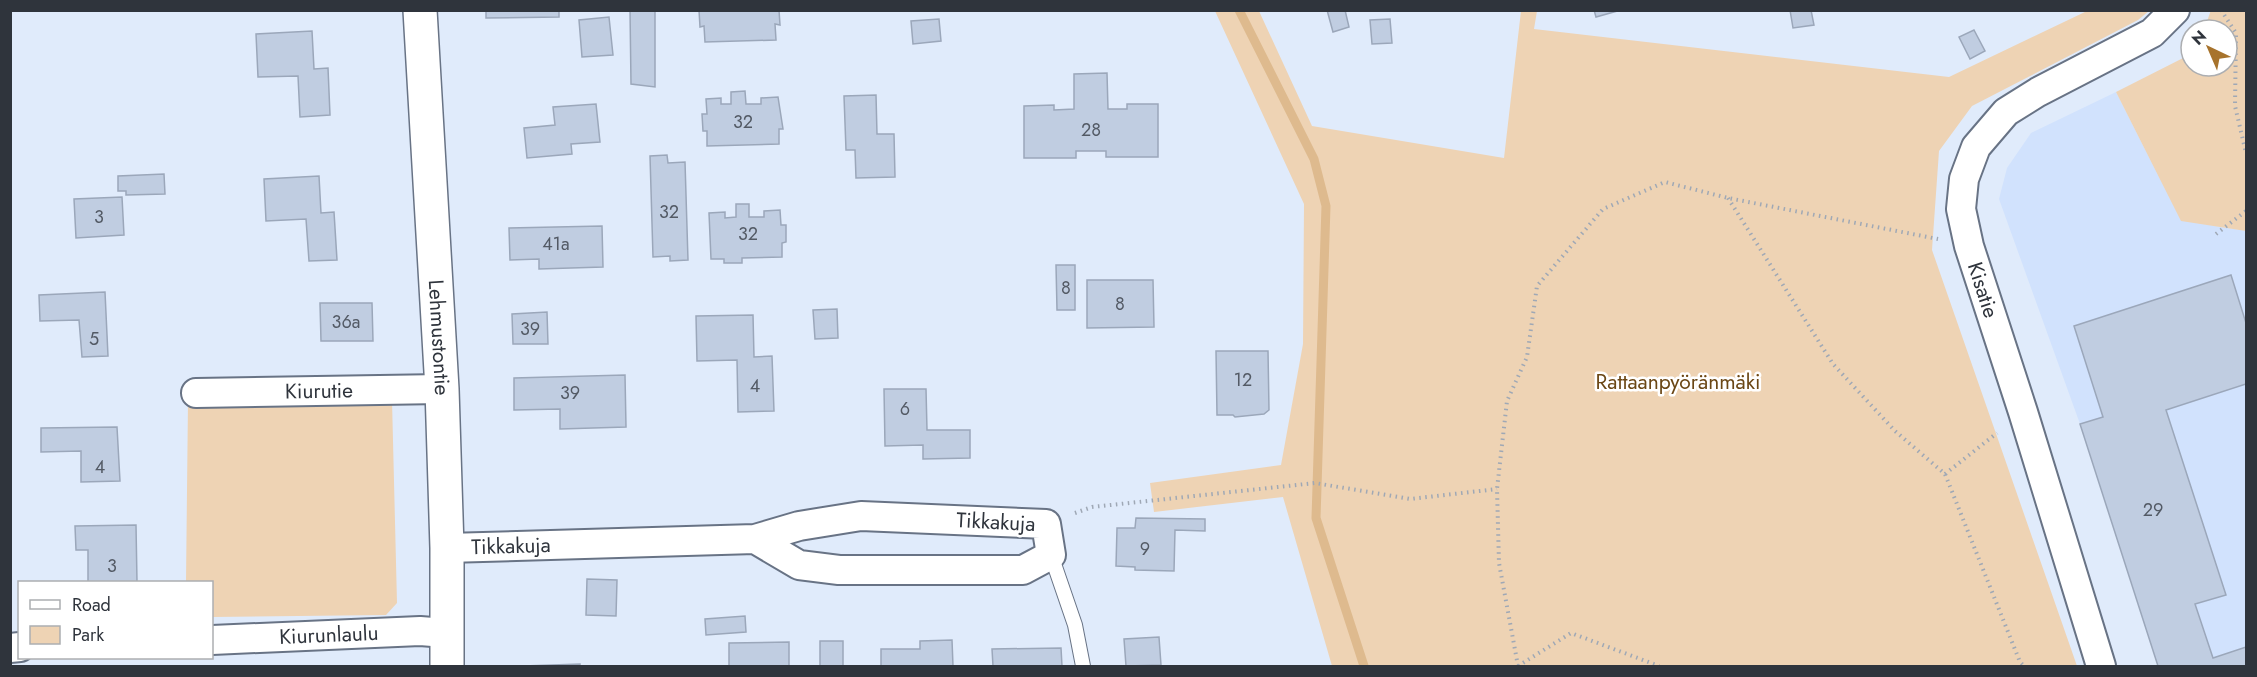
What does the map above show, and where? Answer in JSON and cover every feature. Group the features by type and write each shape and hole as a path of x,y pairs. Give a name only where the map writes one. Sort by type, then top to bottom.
{"main road":[{"name":"Lehmustontie","path":"420,10 442,389 447,548 447,666"}],"street":[{"name":"Kisatie","path":"2101,666 2024,412 1969,246 1961,209 1964,179 1976,147 1989,129 2006,112 2038,92 2152,33 2175,10"},
{"name":"Kiurutie","path":"196,393 442,389"},
{"name":"Tikkakuja","path":"447,548 755,539 799,526 861,516 1046,524 1051,555 1023,570 839,570 799,565 755,539"},
{"name":"Kiurunlaulu","path":"213,640 420,631 446,633"}],"lane":[{"path":"1051,555 1075,625 1083,666"}],"path":[{"path":"2221,10 2236,33 2235,106 2247,153"},
{"path":"1659,666 1570,633 1518,666 1499,563 1497,489 1507,401 1527,357 1537,286 1603,209 1665,182 1728,198 1969,246"},
{"path":"1728,198 1833,363 1895,431 1945,474 2020,662 2024,666"},
{"path":"2216,234 2247,212"},
{"path":"1945,474 2024,412"},
{"path":"1046,524 1092,507 1316,483 1410,499 1497,489"}],"shaded area":[{"path":"2116,92 2181,220 2246,231 2246,666 2158,666 2080,424 1999,199 2007,168 2031,133"}],"green space":[{"path":"2211,10 2246,11 2246,231 2181,221 2116,92 2179,60 2179,78 2239,78 2239,18 2208,18"},
{"name":"Rattaanpyöränmäki","path":"1215,11 1259,11 1312,126 1504,158 1521,11 1537,11 1534,29 1949,77 2087,11 2149,11 2138,20 1972,106 1939,151 1932,250 2077,666 1332,666 1283,497 1154,512 1150,483 1281,465 1303,344 1304,204"},
{"path":"392,400 397,603 386,615 213,617 213,581 186,581 188,401"}],"building":[{"path":"486,10 559,10 559,17 486,18"},
{"path":"630,10 655,10 655,87 631,84"},
{"path":"699,10 779,10 780,25 775,24 776,40 705,42 704,26 700,27"},
{"path":"1327,10 1345,10 1349,27 1333,32"},
{"path":"1594,10 1621,10 1596,17"},
{"path":"1790,10 1811,10 1814,25 1793,28"},
{"path":"609,17 613,55 582,57 579,20"},
{"path":"939,19 941,41 913,44 911,21"},
{"path":"1390,19 1392,43 1372,44 1370,20"},
{"path":"1974,30 1985,51 1970,59 1959,37"},
{"path":"312,31 314,69 328,68 330,115 300,117 298,76 258,77 256,34"},
{"path":"1107,73 1108,109 1127,109 1127,104 1158,104 1158,157 1106,157 1106,151 1076,151 1076,158 1024,158 1024,106 1054,105 1054,110 1074,109 1074,74"},
{"path":"745,91 746,104 761,104 761,98 778,97 783,129 779,129 779,144 707,146 707,131 703,131 702,114 707,114 706,99 721,98 721,104 731,104 731,92"},
{"path":"876,95 877,134 894,134 895,177 856,178 855,150 846,150 844,96"},
{"path":"596,104 600,142 571,144 572,154 527,158 524,128 555,125 553,107"},
{"path":"667,155 668,163 685,162 688,260 670,261 670,256 653,257 650,156"},
{"path":"164,174 165,194 126,195 126,191 118,191 118,176"},
{"path":"319,176 321,213 334,212 337,260 309,261 306,219 266,221 264,179"},
{"path":"122,197 124,235 76,238 74,199"},
{"path":"736,204 749,204 749,217 764,217 764,211 780,210 781,225 786,225 786,242 782,243 782,257 742,258 742,263 724,263 724,259 711,259 709,213 725,212 725,218 736,217"},
{"path":"602,226 603,267 539,269 539,259 510,260 509,228"},
{"path":"1056,265 1075,265 1075,310 1057,310"},
{"path":"2231,275 2246,323 2246,384 2166,410 2226,595 2195,604 2213,658 2246,647 2246,666 2158,666 2080,424 2103,417 2074,326"},
{"path":"1087,280 1153,280 1154,327 1087,328"},
{"path":"105,292 108,356 82,357 79,320 40,321 39,295"},
{"path":"320,303 372,303 373,341 321,341"},
{"path":"837,309 838,338 815,339 813,310"},
{"path":"547,312 548,344 513,344 512,314"},
{"path":"753,315 754,357 772,356 774,411 738,412 737,360 697,361 696,316"},
{"path":"1216,351 1268,351 1269,410 1264,414 1235,417 1217,415"},
{"path":"625,375 626,427 560,429 560,409 514,410 514,378"},
{"path":"884,389 926,389 927,430 970,430 970,458 923,459 923,445 885,446"},
{"path":"117,427 120,481 81,482 81,451 41,452 41,428"},
{"path":"1136,518 1205,519 1205,531 1175,530 1174,571 1135,570 1135,567 1116,566 1117,528 1135,528"},
{"path":"136,525 137,581 88,581 88,550 76,550 75,526"},
{"path":"587,579 617,580 616,616 586,615"},
{"path":"745,616 746,632 706,635 705,619"},
{"path":"1159,637 1161,665 1126,666 1124,639"},
{"path":"952,640 953,666 881,666 881,649 920,649 920,641"},
{"path":"820,641 843,641 843,666 820,666"},
{"path":"789,642 789,666 729,666 729,643"},
{"path":"1061,648 1062,666 993,666 992,649"},
{"path":"580,664 580,666 523,666"}],"waterway":[{"path":"1239,10 1314,159 1326,206 1316,518 1364,666"}]}
